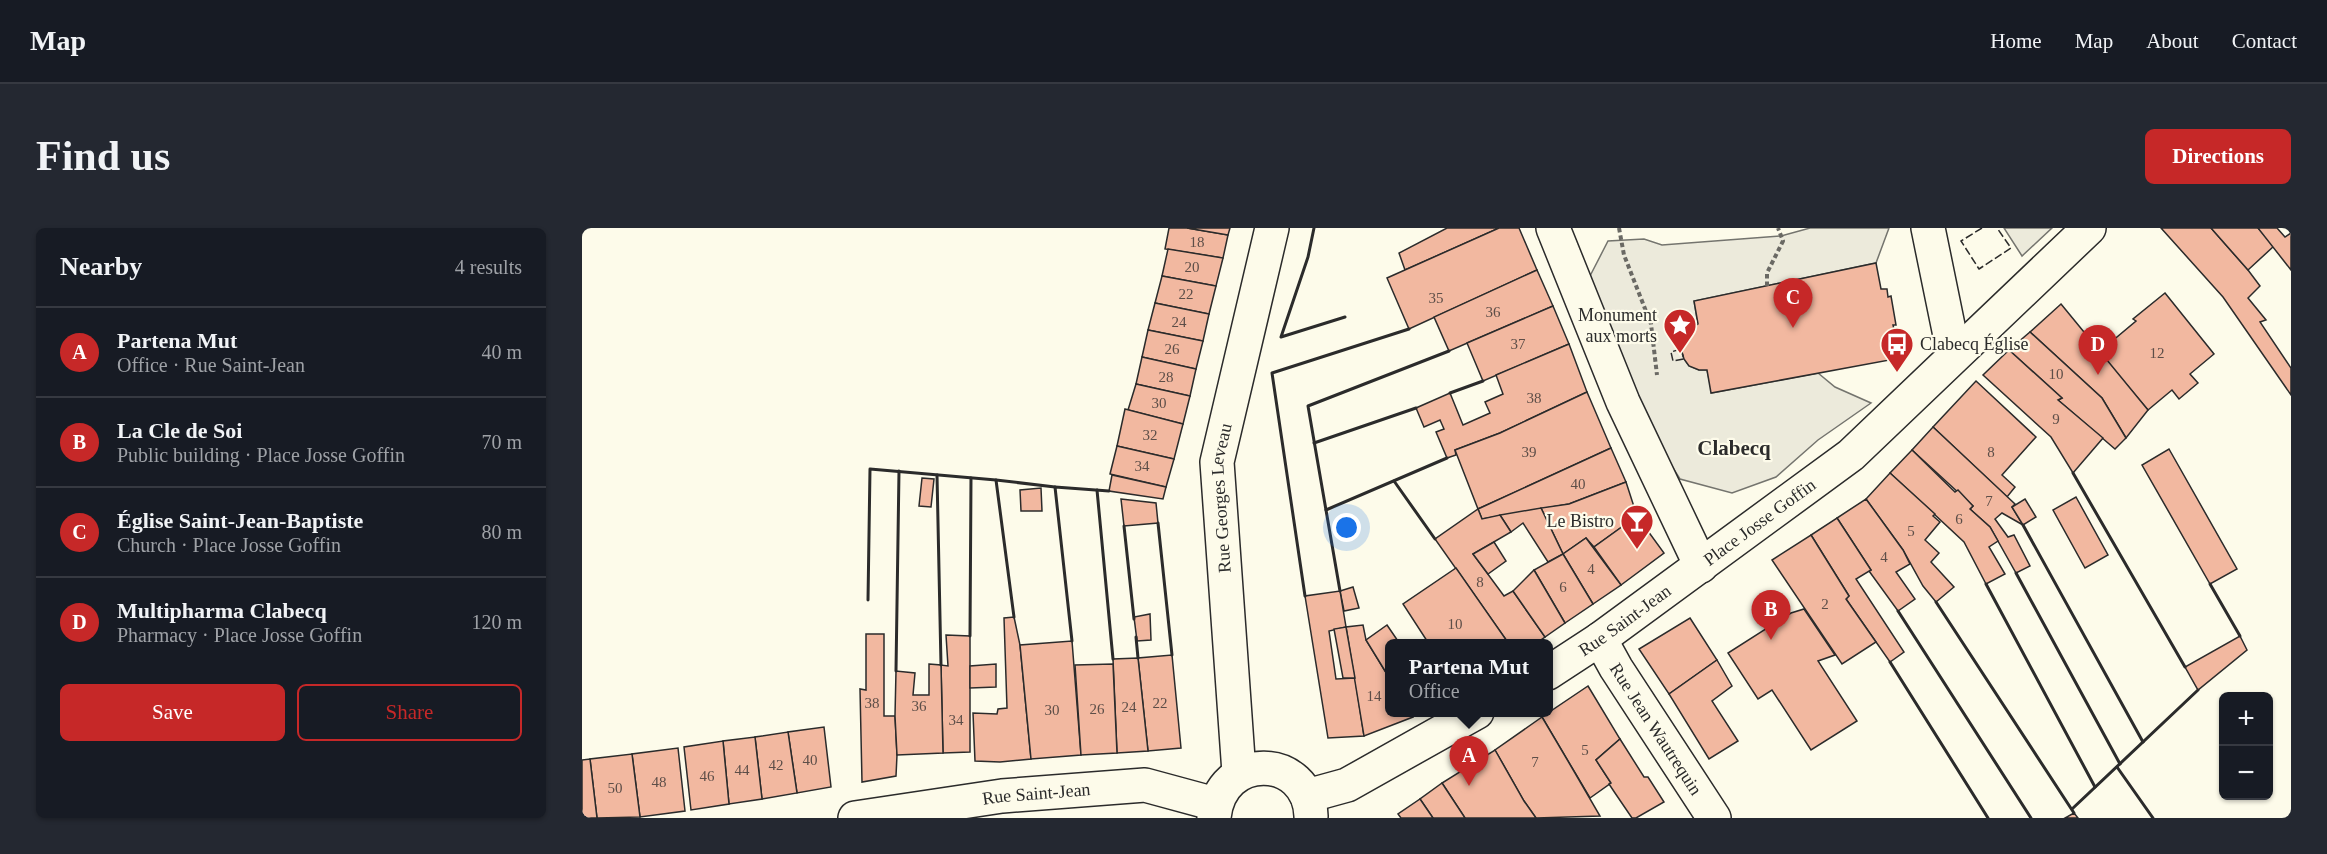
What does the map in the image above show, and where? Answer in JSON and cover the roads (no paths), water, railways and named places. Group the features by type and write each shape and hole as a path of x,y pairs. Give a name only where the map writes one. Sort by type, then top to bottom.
{"street":[{"name":"Rue Georges Leveau","path":"1239,773 1217,462 1272,228"},
{"name":"Place Josse Goffin","path":"1552,228 1623,402 1701,566 1851,455 2089,228"},
{"path":"1928,228 1954,356"},
{"name":"Rue Saint-Jean","path":"1553,670 1600,639 1701,566"},
{"name":"Rue Jean Wautrequin","path":"1600,639 1616,668 1714,818"},
{"path":"1239,773 1266,768 1283,772 1297,782 1309,807 1469,717"},
{"name":"Rue Saint-Jean","path":"855,818 1002,796 1145,785 1215,811 1226,784 1239,773"}],"place":[{"name":"Église Saint-Jean-Baptiste","path":"1793,328"},
{"name":"Monument aux morts","path":"1680,354"},
{"name":"Clabecq Église","path":"1897,373"},
{"name":"Multipharma Clabecq","path":"2098,375"},
{"name":"Le Bistro","path":"1637,550"},
{"name":"La Cle de Soi","path":"1771,640"},
{"name":"Partena Mut","path":"1469,786"}],"district":[{"name":"Clabecq","path":"1734,448"}]}
